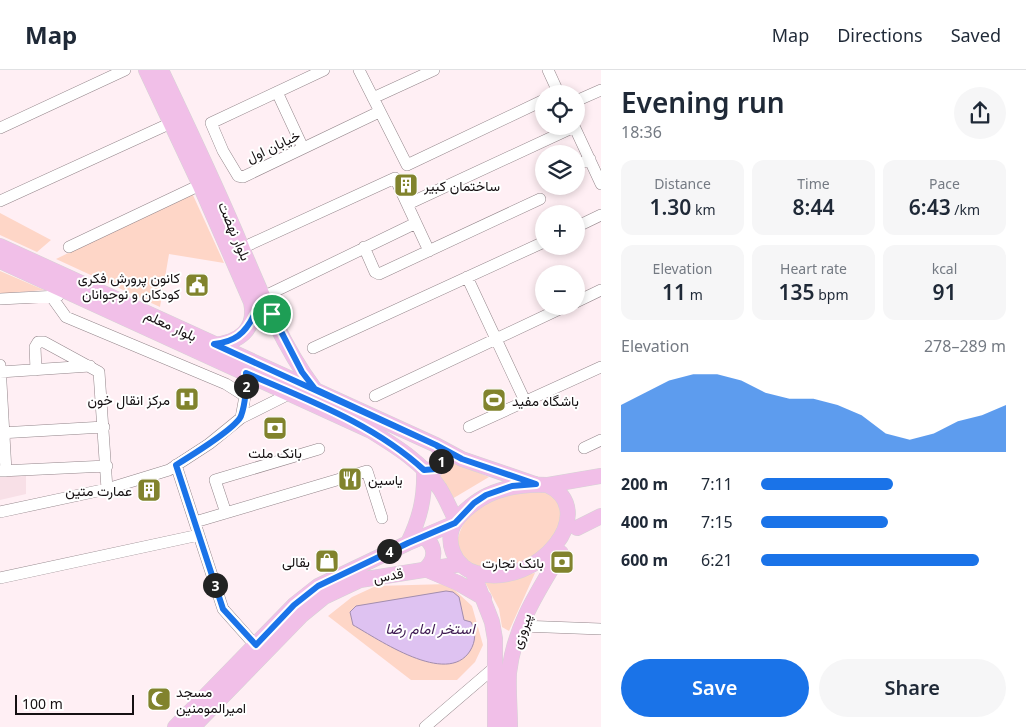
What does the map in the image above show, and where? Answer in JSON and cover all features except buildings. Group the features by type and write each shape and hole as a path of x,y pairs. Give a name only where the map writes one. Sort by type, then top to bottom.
{"main road":[{"name":"بلوار نهضت","path":"146,70 200,185 251,302 254,315"},
{"name":"بلوار نهضت","path":"161,70 272,314 302,372 315,389"},
{"name":"بلوار معلم","path":"0,246 315,389 462,459 541,485"},
{"name":"بلوار معلم","path":"0,261 372,431 404,452 424,470 440,489 455,522"},
{"path":"214,344 227,343 239,337 248,328 254,315 265,319 272,314"},
{"path":"408,543 420,518 425,493 424,470 430,471 440,465 442,454 436,445"},
{"path":"601,476 541,485 512,486 486,495 474,503 455,522 450,542 452,552 467,568 500,576 528,570 553,556 566,545 577,528 601,516"},
{"path":"541,485 563,491 570,498 576,507 577,528"},
{"name":"قدس","path":"175,727 294,605 318,586 455,522"},
{"path":"422,536 429,541 433,551 431,563 425,569 458,583 484,598"},
{"name":"پیروزی","path":"510,727 509,673 516,640 528,608 566,545"},
{"name":"قدس","path":"193,727 302,614 324,597 360,580 425,569 467,568"},
{"name":"پیروزی","path":"467,568 484,598 495,639 495,727"}],"street":[{"path":"0,128 125,70"},
{"name":"خیابان اول","path":"324,70 211,122 223,151 240,177 379,112"},
{"path":"359,70 407,164 535,104"},
{"path":"373,98 434,70"},
{"path":"548,70 555,85"},
{"path":"585,97 601,90"},
{"path":"277,92 303,148"},
{"path":"0,201 171,123"},
{"path":"408,204 555,135"},
{"path":"579,135 595,165 601,184"},
{"path":"203,160 223,151"},
{"path":"242,248 395,178 429,251"},
{"path":"69,247 200,185"},
{"path":"364,247 375,272 379,274 540,199"},
{"path":"585,222 601,215"},
{"path":"264,297 416,223"},
{"path":"313,348 535,246"},
{"path":"467,277 525,402"},
{"path":"585,298 601,290"},
{"path":"0,299 74,295"},
{"path":"51,296 66,317 226,384 246,396"},
{"path":"374,396 547,315"},
{"path":"36,370 35,347 38,342 44,342 97,370 101,378 107,488"},
{"path":"0,365 3,471 107,466"},
{"path":"0,372 90,366"},
{"path":"469,427 601,367"},
{"path":"240,418 246,396 246,373"},
{"path":"0,512 107,488 169,470 209,444 240,418 291,393"},
{"path":"2,433 104,427"},
{"path":"584,448 601,440"},
{"path":"226,513 216,480 319,449"},
{"path":"176,465 223,609 256,645"},
{"path":"195,522 367,471 382,518"},
{"path":"0,578 199,535"},
{"path":"521,626 601,629"},
{"path":"425,727 495,666"},
{"path":"440,715 445,727"}],"shaded area":[{"path":"192,193 224,263 169,254 160,307 56,259"},
{"path":"0,213 51,240 37,252 0,235"},
{"path":"0,271 44,290 0,294"},
{"path":"450,461 489,477 452,499 437,474"},
{"path":"12,468 26,468 26,494 0,500 0,477 12,476"},
{"path":"518,490 551,492 570,508 551,551 520,564 496,570 474,568 466,562 456,545 465,522 477,507 485,502"},
{"path":"535,573 509,631 502,627 499,609 485,582"},
{"path":"448,584 472,606 483,645 475,662 457,680 411,680 328,616 352,597 376,586"}],"water":[{"name":"استخر امام رضا","path":"446,591 453,592 459,597 464,620 471,622 474,629 475,636 472,647 459,661 446,664 412,657 353,625 350,612 356,606"}],"place":[{"name":"ساختمان کبیر","path":"406,185"},
{"name":"کانون پرورش فکری کودکان و نوجوانان","path":"197,285"},
{"name":"مرکز انقال خون","path":"187,399"},
{"name":"باشگاه مفید","path":"494,400"},
{"name":"بانک ملت","path":"275,428"},
{"name":"یاسین","path":"350,479"},
{"name":"عمارت متین","path":"149,490"},
{"name":"بقالی","path":"327,561"},
{"name":"بانک تجارت","path":"562,562"},
{"name":"مسجد امیرالمومنین","path":"159,699"}],"route":[{"path":"272,314 269,318 261,320 254,315 248,328 239,337 227,343 214,344 436,445 462,459 512,478 536,484 512,486 486,495 474,503 455,523 318,586 294,605 256,645 223,609 176,465 209,444 240,418 246,396 246,373 372,431 404,452 424,470 436,469 442,460 440,448 436,445 315,389 302,372 272,314"}]}
